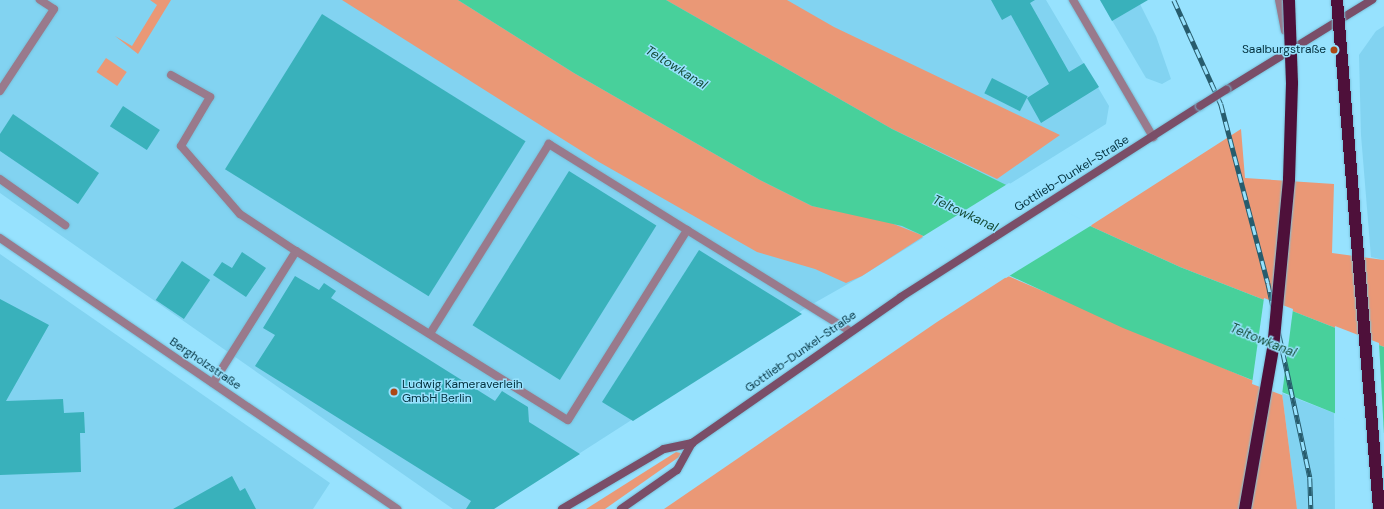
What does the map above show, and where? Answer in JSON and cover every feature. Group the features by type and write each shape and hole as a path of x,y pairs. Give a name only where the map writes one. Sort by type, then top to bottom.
{"highway":[{"path":"1245,509 1272,356 1289,179 1292,83 1289,0"},
{"path":"1337,0 1379,509"}],"street":[{"path":"0,91 54,9 40,0"},
{"path":"1073,0 1153,137"},
{"path":"1279,0 1286,52"},
{"name":"Gottlieb-Dunkel-Straße","path":"562,509 664,449 692,443 850,331 901,297 1200,106 1372,0"},
{"path":"171,75 210,97 181,146 240,214 296,251 568,420 687,230"},
{"path":"430,334 549,144 850,331"},
{"path":"0,179 65,225"},
{"name":"Bergholzstraße","path":"0,238 397,509"},
{"path":"213,384 296,251"},
{"name":"Gottlieb-Dunkel-Straße","path":"621,509 678,470 692,443"}],"shaded area":[{"path":"0,0 1046,0 1109,106 1106,124 862,276 809,306 493,509 453,509 0,193"},
{"path":"150,0 171,0 138,54 115,36 132,46 157,5"},
{"path":"342,0 458,0 574,73 760,180 812,206 881,219 924,236 862,276 846,283 815,269 757,252 599,162"},
{"path":"666,0 787,0 834,27 1060,135 997,179 892,129"},
{"path":"1100,0 1138,0 1156,36 1171,79 1162,84 1146,78"},
{"path":"1384,26 1384,260 1371,257 1361,135 1359,55 1376,31"},
{"path":"106,58 127,72 117,86 96,72"},
{"path":"1241,129 1245,178 1334,184 1332,253 1384,260 1384,347 1180,267 1090,226"},
{"path":"0,254 330,483 313,509 0,509"},
{"path":"1008,276 1282,393 1297,509 664,509 937,322"},
{"path":"1282,393 1334,413 1335,509 1297,509"},
{"path":"676,452 681,453 679,457 605,509 586,509"}],"water":[{"name":"Teltowkanal","path":"458,0 666,0 892,129 1090,226 1180,267 1384,347 1384,433 1123,328 902,226 812,206 760,180 574,73"}],"pier":[{"path":"1009,183 1092,225 1006,278 922,237"},
{"path":"1264,298 1293,309 1282,395 1252,384"},
{"path":"1335,326 1379,343 1384,435 1335,415"}],"building":[{"path":"991,0 1035,0 1030,3 1069,72 1084,63 1099,87 1041,123 1027,98 1049,84 1011,15 1002,20"},
{"path":"1100,0 1148,0 1112,21"},
{"path":"322,14 526,141 429,296 225,169"},
{"path":"992,78 1028,96 1020,111 984,93"},
{"path":"123,106 160,130 147,150 110,126"},
{"path":"13,114 99,173 78,204 0,151 0,134"},
{"path":"569,171 656,226 560,380 473,325"},
{"path":"699,250 802,314 633,421 602,402"},
{"path":"242,252 266,268 246,297 213,275 222,262 232,268"},
{"path":"182,261 210,280 184,319 156,300"},
{"path":"295,276 319,290 324,283 336,291 331,298 495,401 502,391 528,407 529,422 580,454 494,509 466,509 471,501 255,366 275,335 263,328"},
{"path":"0,299 49,325 6,401 63,399 64,413 84,412 85,433 80,433 81,472 0,475"},
{"path":"232,476 240,491 245,488 256,509 173,509"}],"railway":[{"path":"1174,0 1221,104 1268,283 1310,478 1311,509"}],"place":[{"name":"Saalburgstraße","path":"1334,50"},
{"name":"Ludwig Kameraverleih GmbH Berlin","path":"394,392"}]}
